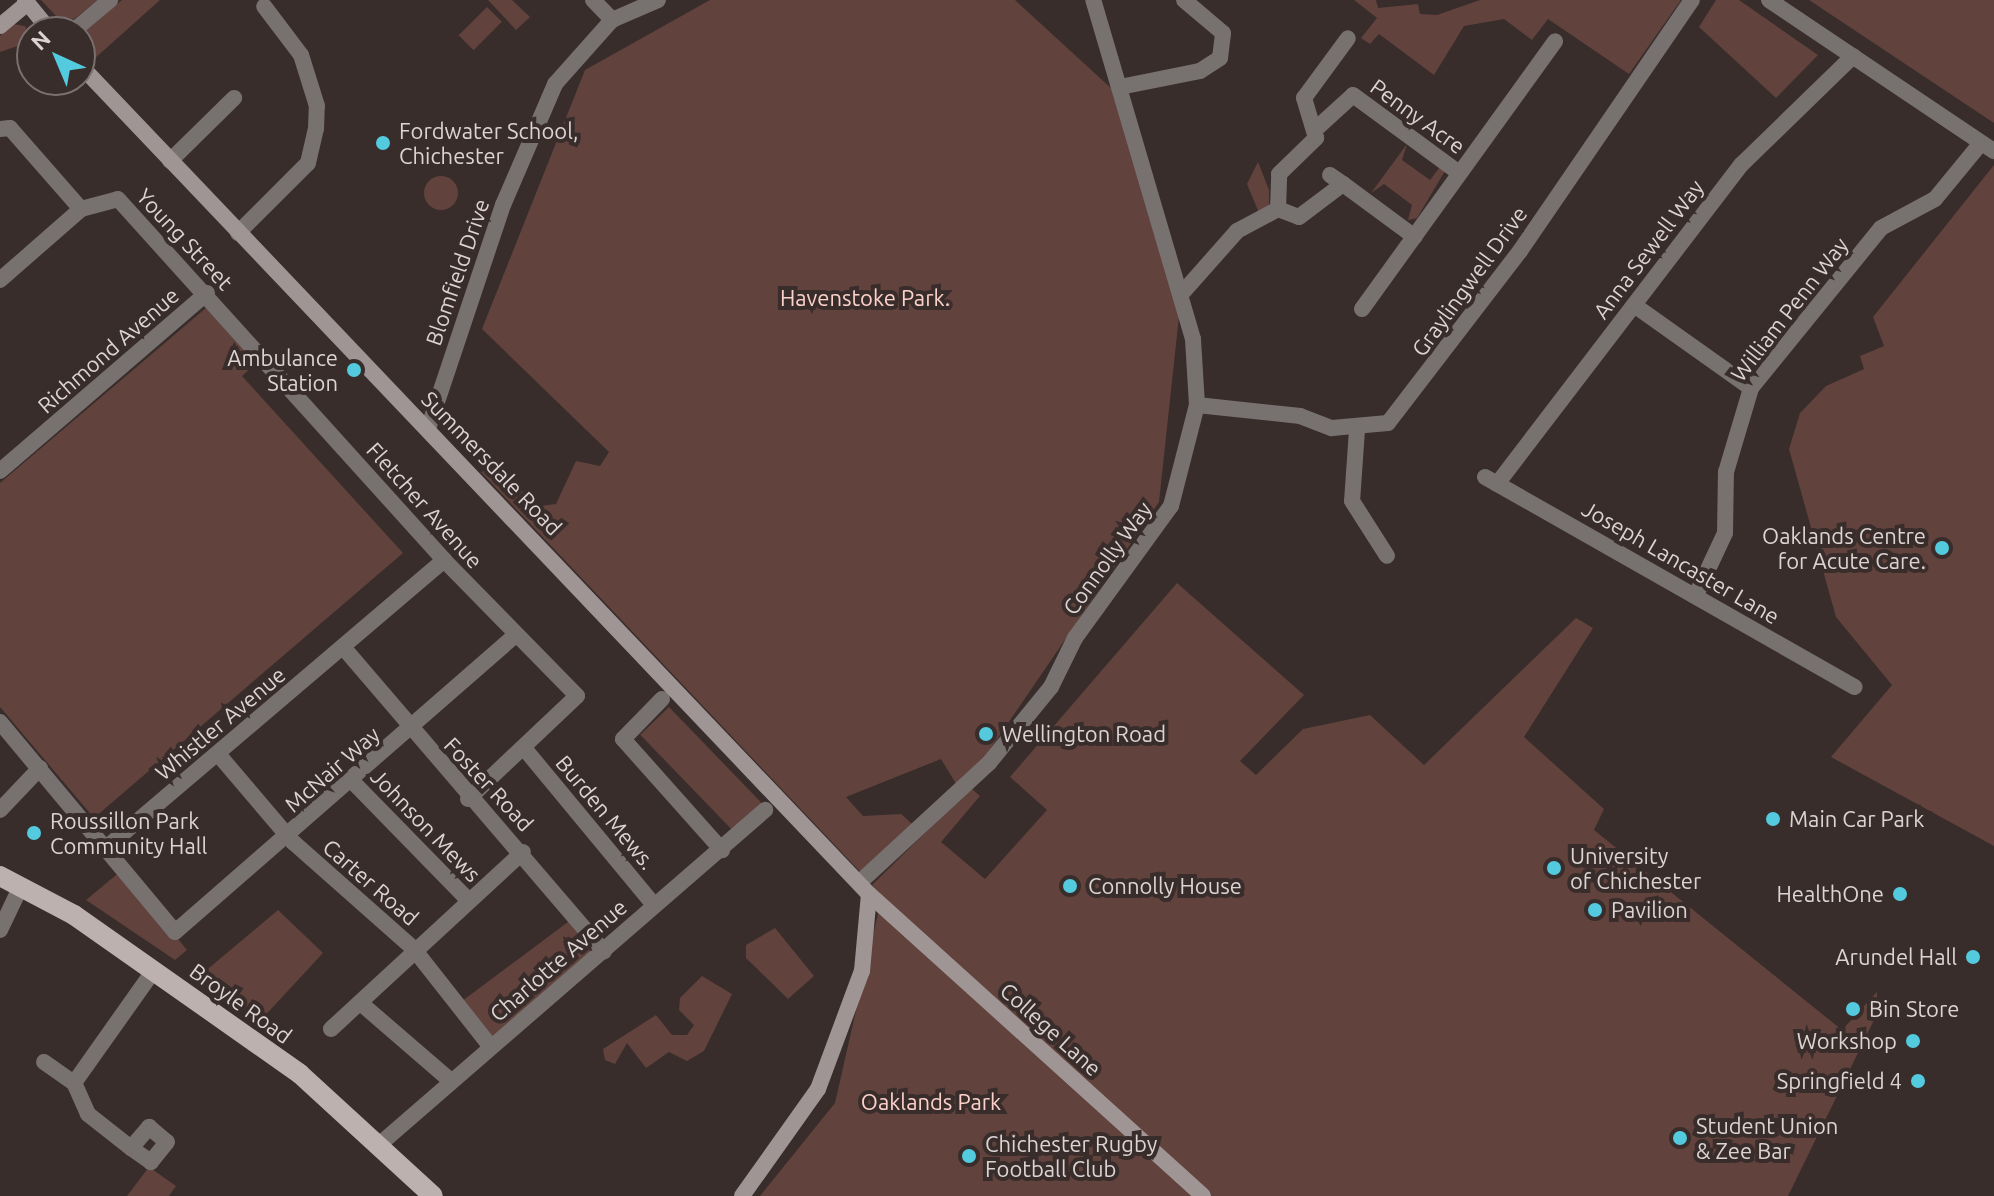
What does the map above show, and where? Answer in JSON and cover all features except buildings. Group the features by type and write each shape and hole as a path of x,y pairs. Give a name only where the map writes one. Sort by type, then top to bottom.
{"main road":[{"name":"Broyle Road","path":"0,876 21,886 154,970 300,1074 380,1144 433,1196"}],"street":[{"path":"91,16 110,0"},
{"path":"593,0 612,20"},
{"name":"Blomfield Drive","path":"429,426 503,205 555,84 612,20 658,0"},
{"name":"Connolly Way","path":"864,888 961,792 1051,687 1075,638 1171,506 1197,405 1184,291 1093,0"},
{"path":"1120,87 1200,71 1220,58 1223,33 1184,0"},
{"name":"Graylingwell Drive","path":"1357,430 1374,429 1403,409 1692,0"},
{"path":"1769,0 1988,147"},
{"path":"0,26 26,2"},
{"path":"238,233 308,163 316,129 315,96 301,55 264,6"},
{"path":"1318,127 1301,109 1304,98 1348,38"},
{"name":"Penny Acre","path":"1362,309 1555,41"},
{"name":"Anna Sewell Way","path":"1491,481 1634,305 1742,164 1853,56"},
{"name":"Summersdale Road","path":"96,82 238,233 429,426 864,888"},
{"name":"Penny Acre","path":"1278,209 1279,174 1305,154 1318,127 1353,95 1459,173"},
{"path":"170,161 234,98"},
{"path":"0,129 10,128 81,209 0,280"},
{"name":"William Penn Way","path":"1696,595 1725,533 1726,472 1751,388 1881,228 1935,199 1988,147"},
{"path":"1184,291 1237,231 1278,209 1299,217 1336,179 1415,237"},
{"name":"Young Street","path":"81,209 118,199 246,338"},
{"name":"Richmond Avenue","path":"0,471 207,293"},
{"path":"1634,305 1751,388"},
{"name":"Fletcher Avenue","path":"246,338 514,636 577,696 524,748"},
{"path":"1197,405 1357,430 1352,501 1387,556"},
{"name":"Joseph Lancaster Lane","path":"1491,481 1855,687"},
{"name":"Whistler Avenue","path":"107,847 444,560"},
{"name":"McNair Way","path":"107,847 175,932 410,731 514,636"},
{"name":"Foster Road","path":"343,647 468,799 523,852 604,951"},
{"path":"662,699 623,739 722,850"},
{"path":"0,722 107,847"},
{"path":"468,799 524,748"},
{"name":"Burden Mews.","path":"524,748 654,905"},
{"name":"Carter Road","path":"218,754 288,836 413,948 491,1047"},
{"path":"2,802 40,768"},
{"name":"Johnson Mews","path":"351,780 469,901"},
{"name":"Charlotte Avenue","path":"380,1144 765,810"},
{"name":"Johnson Mews","path":"331,1029 364,1006 413,948 523,852"},
{"path":"0,930 21,886"},
{"path":"742,1196 818,1089 862,971 864,888"},
{"name":"College Lane","path":"864,888 1203,1196"},
{"path":"74,1083 154,970"},
{"path":"364,1006 451,1081"},
{"path":"44,1062 74,1083 88,1114 131,1148"}],"green space":[{"path":"41,0 98,0 78,16 56,16"},
{"path":"122,0 160,0 96,57 96,22"},
{"path":"488,0 512,0 530,17 516,30"},
{"name":"Havenstoke Park.","path":"710,0 1015,0 1112,89 1180,307 1159,502 961,792 941,759 846,797 863,816 901,814 920,831 867,879 481,472 495,468 540,506 556,504 576,461 600,466 609,452 482,329 585,70"},
{"path":"1354,0 1376,0 1378,8 1418,4 1420,14 1437,15 1480,0 1681,0 1629,74 1548,19 1532,40 1504,19 1464,26 1434,75 1379,34 1370,44 1361,38 1377,18"},
{"path":"1716,0 1739,0 1818,55 1776,98 1699,27"},
{"path":"1809,0 1994,0 1994,123"},
{"path":"487,7 502,22 474,50 459,35"},
{"path":"16,24 16,46 0,52 0,36"},
{"path":"1407,144 1402,160 1430,180 1440,167 1445,171 1417,218 1408,220 1412,205 1384,184 1371,193"},
{"path":"1258,162 1269,190 1269,210 1259,213 1247,184"},
{"path":"1994,165 1994,846 1831,757 1892,685 1836,617 1789,449 1800,413 1826,386 1864,369 1860,356 1884,346 1873,317"},
{"path":"441,176 453,181 458,193 453,205 441,210 429,205 424,193 429,181"},
{"path":"206,308 256,363 242,376 403,553 94,818 0,707 0,483"},
{"name":"University of Chichester","path":"1177,583 1304,695 1240,761 1256,775 1303,729 1370,715 1424,765 1576,618 1593,628 1524,737 1604,809 1594,830 1842,1030 1877,992 1877,1014 1788,1196 760,1196 835,1103 882,896 872,885 971,788 980,796 941,842 985,879 1047,810 1010,777"},
{"path":"669,707 764,806 735,833 640,735"},
{"path":"122,870 187,950 175,960 86,900"},
{"path":"278,910 323,953 260,1021 197,978"},
{"path":"572,919 594,950 490,1039 458,1004"},
{"path":"775,928 814,976 788,999 746,958 746,945"},
{"path":"702,976 732,994 704,1051 687,1061 669,1052 646,1068 627,1043 615,1064 605,1060 603,1049 656,1015 672,1035 687,1035 694,1025 679,1010 680,998"},
{"path":"149,1167 176,1186 169,1196 127,1196"}],"place":[{"name":"Fordwater School, Chichester","path":"383,143"},
{"name":"Ambulance Station","path":"354,370"},
{"name":"Oaklands Centre for Acute Care.","path":"1942,548"},
{"name":"Wellington Road","path":"986,734"},
{"name":"Main Car Park","path":"1773,819"},
{"name":"Roussillon Park Community Hall","path":"34,833"},
{"name":"University of Chichester","path":"1554,868"},
{"name":"Connolly House","path":"1070,886"},
{"name":"HealthOne","path":"1900,894"},
{"name":"Pavilion","path":"1595,910"},
{"name":"Arundel Hall","path":"1973,957"},
{"name":"Bin Store","path":"1853,1009"},
{"name":"Workshop","path":"1913,1041"},
{"name":"Springfield 4","path":"1918,1081"},
{"name":"Student Union & Zee Bar","path":"1680,1138"},
{"name":"Chichester Rugby Football Club","path":"969,1156"}],"park label":[{"name":"Oaklands Park","path":"931,1102"}]}
